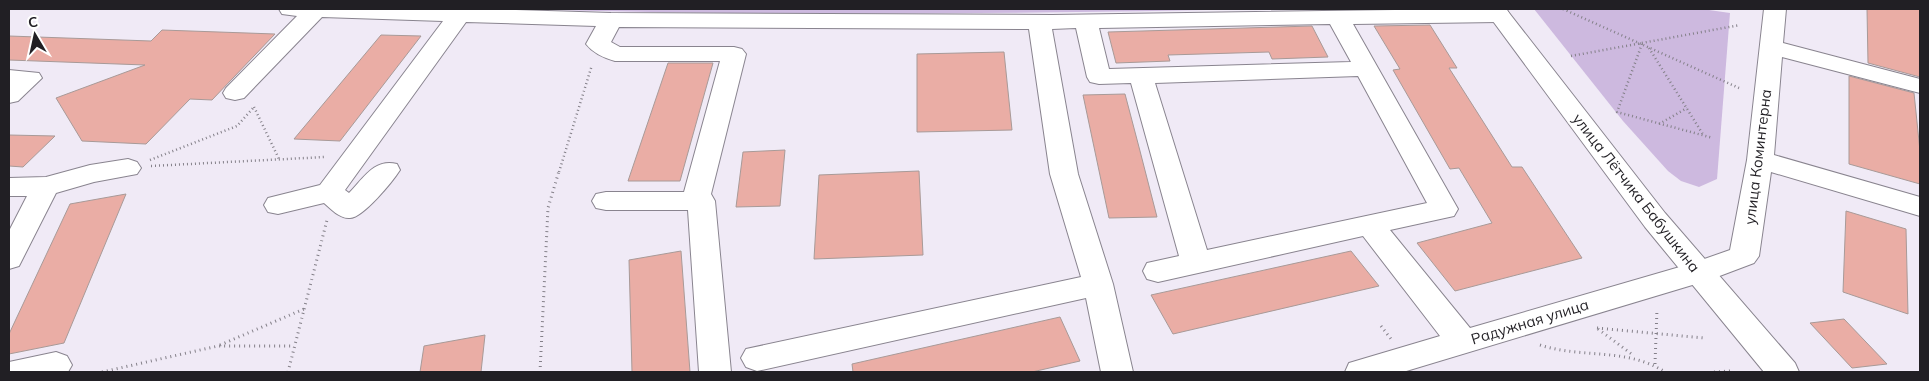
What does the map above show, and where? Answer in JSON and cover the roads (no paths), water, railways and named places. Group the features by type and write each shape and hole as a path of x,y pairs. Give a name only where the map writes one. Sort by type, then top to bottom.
{"street":[{"path":"290,9 610,20 1046,18 1086,22 1338,18 1497,12"},
{"name":"улица Коминтерна","path":"1698,272 1744,256 1760,160 1775,9"},
{"path":"235,93 316,10"},
{"name":"улица Лётчика Бабушкина","path":"1497,12 1606,157 1698,272 1783,372"},
{"path":"278,205 329,192 460,14"},
{"path":"1046,18 1064,174 1098,284 1117,372"},
{"path":"1158,271 1444,209 1338,18"},
{"path":"610,20 598,44 614,54 734,54 695,201"},
{"path":"1086,22 1099,77 1367,69"},
{"path":"1771,47 1920,86"},
{"path":"1141,76 1196,262"},
{"path":"9,77 30,78 9,96"},
{"path":"1760,160 1920,207"},
{"path":"9,188 46,186 67,182 90,174 128,168"},
{"path":"329,192 350,209 387,170"},
{"path":"9,259 46,186"},
{"path":"606,201 701,201 715,372"},
{"path":"1370,224 1463,342"},
{"name":"Радужная улица","path":"1377,370 1463,342 1698,272"},
{"path":"757,358 1098,284"},
{"path":"19,372 56,364"}]}
